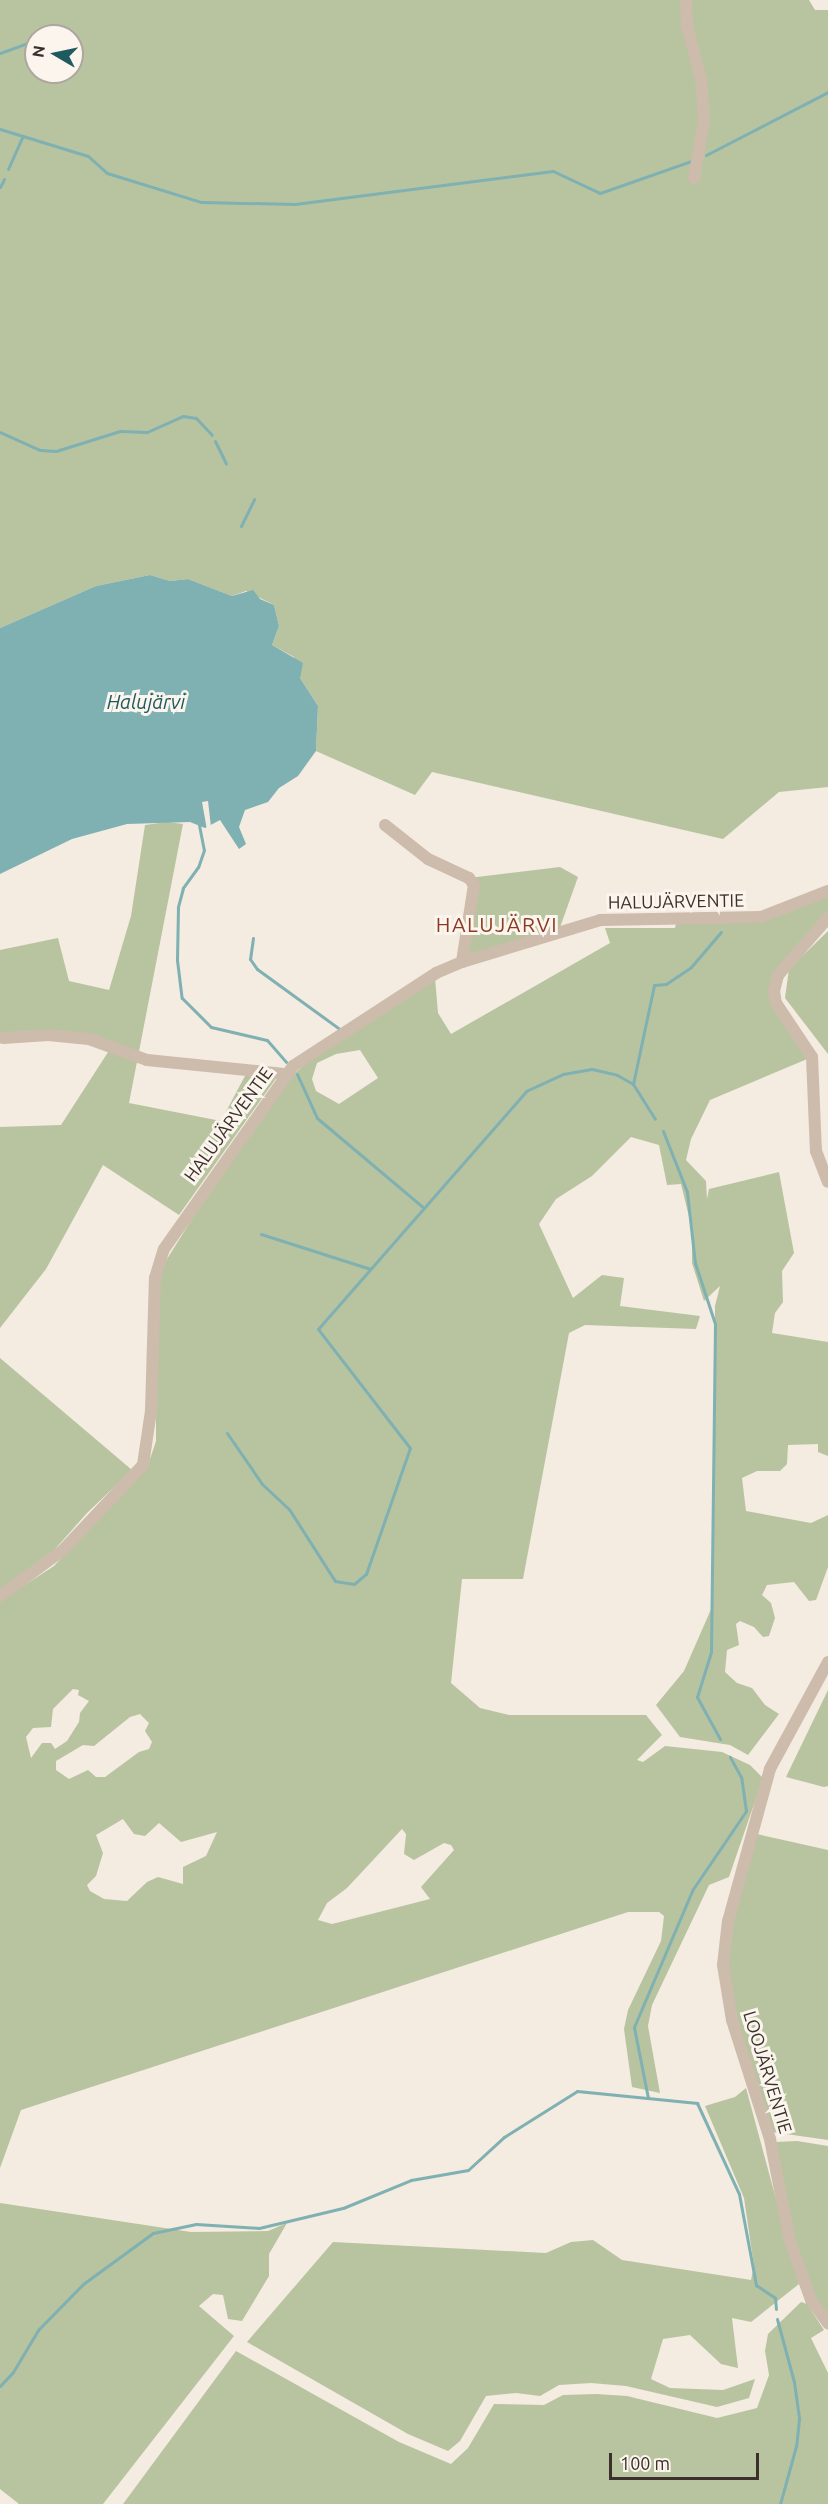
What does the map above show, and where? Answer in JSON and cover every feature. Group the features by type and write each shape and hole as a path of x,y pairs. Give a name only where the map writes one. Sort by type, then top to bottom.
{"street":[{"path":"686,0 687,26 701,79 704,119 694,178"},
{"path":"385,825 421,855 469,878 474,885 462,962"},
{"name":"HALUJÄRVENTIE","path":"0,1596 51,1562 143,1466 151,1420 155,1278 164,1250 286,1074 342,1031 436,973 462,962 600,920 761,917 828,891"},
{"path":"828,918 782,970 774,991 776,1003 812,1057 816,1151 828,1182"},
{"path":"3,1038 81,1038 147,1060 286,1074"},
{"name":"LOOJÄRVENTIE","path":"828,1662 770,1769 728,1921 723,1965 732,2020 770,2139 790,2241 808,2294 828,2323"}],"green space":[{"path":"0,0 809,0 815,10 828,10 828,787 779,792 723,839 432,772 415,795 316,751 318,706 300,678 294,657 272,645 279,626 274,605 246,591 232,596 188,579 170,581 150,575 96,586 0,628"},
{"path":"167,822 183,824 129,1103 221,1121 246,1074 277,1077 179,1215 103,1165 46,1269 0,1328 0,1127 61,1125 112,1046 89,1039 0,1039 0,950 58,938 69,981 109,990 131,916 145,825"},
{"path":"560,867 578,877 558,933 462,962 469,878"},
{"path":"828,891 828,918 774,991 812,1057 710,1100 691,1139 686,1160 706,1181 707,1199 709,1189 779,1172 794,1253 782,1271 783,1302 775,1313 772,1333 828,1342 828,1456 818,1452 818,1444 788,1445 787,1464 780,1471 757,1471 742,1478 746,1511 811,1523 828,1515 828,1567 816,1600 809,1601 794,1582 767,1585 762,1595 771,1603 775,1618 769,1636 763,1637 754,1627 740,1621 736,1624 739,1645 727,1650 725,1672 737,1683 752,1688 765,1705 779,1714 748,1755 730,1745 680,1737 656,1705 684,1671 712,1607 715,1306 720,1286 704,1301 692,1263 692,1229 681,1184 667,1185 659,1145 631,1137 592,1176 556,1199 539,1224 573,1298 602,1275 624,1278 620,1306 700,1316 696,1329 585,1325 569,1333 523,1579 462,1579 451,1683 480,1708 509,1715 646,1715 662,1735 637,1760 643,1762 665,1746 722,1752 750,1765 763,1778 729,1877 709,1885 652,2005 648,2026 660,2093 632,2087 624,2029 628,2010 661,1941 664,1916 659,1912 628,1912 21,2110 0,2168 0,1601 54,1566 147,1468 156,1441 156,1310 162,1267 197,1211 290,1077 326,1047 435,978 438,1013 451,1034 610,943 605,928 675,928 677,920 761,917","holes":["360,1050 378,1078 339,1104 316,1091 312,1079 317,1063 336,1054","73,1689 79,1690 78,1695 89,1701 80,1713 79,1722 67,1741 55,1749 51,1743 42,1743 31,1758 26,1737 33,1728 51,1727 53,1709","140,1714 149,1723 145,1731 152,1742 149,1749 139,1752 105,1777 96,1777 88,1770 69,1779 56,1770 56,1761 83,1745 94,1746 130,1717","123,1819 134,1834 145,1836 159,1823 181,1842 217,1832 206,1856 183,1867 183,1884 158,1877 147,1882 127,1901 104,1899 90,1891 87,1885 96,1876 103,1853 96,1835","402,1829 406,1834 404,1854 414,1860 444,1843 451,1845 454,1850 421,1887 430,1899 332,1924 318,1920 327,1903 347,1888"]},
{"path":"828,931 828,1054 785,998 789,969"},
{"path":"0,1358 132,1470 87,1513 48,1557 0,1591"},
{"path":"828,1690 828,1786 824,1787 786,1777"},
{"path":"757,1834 828,1850 828,2140 772,2132 736,2019 728,1964 728,1942"},
{"path":"746,2088 799,2284 751,2322 732,2318 738,2368 721,2364 690,2335 663,2339 651,2379 670,2388 723,2390 755,2379 749,2398 717,2407 626,2386 591,2383 559,2385 540,2396 516,2393 486,2396 460,2441 448,2451 408,2434 247,2342 333,2242 546,2253 571,2242 593,2240 622,2260 751,2280 754,2266 744,2198 705,2106 735,2097"},
{"path":"797,2141 828,2146 828,2316 815,2297 795,2240 775,2142"},
{"path":"0,2203 191,2232 268,2231 287,2223 269,2254 269,2276 242,2321 228,2319 223,2295 213,2294 199,2306 234,2336 103,2504 19,2504 0,2489"},
{"path":"801,2302 807,2304 824,2330 811,2338 828,2373 828,2504 123,2504 236,2351 399,2442 451,2464 468,2448 494,2404 544,2405 563,2395 596,2394 627,2396 717,2418 757,2408 769,2375 765,2351 768,2334"}],"water":[{"name":"Halujärvi","path":"150,575 170,581 188,579 232,596 253,590 260,599 274,605 279,626 272,645 303,663 300,678 318,706 316,751 298,776 279,788 268,802 245,810 239,827 246,844 239,849 220,820 205,828 190,822 127,824 72,839 0,874 0,628 96,586"}],"pier":[{"path":"208,801 211,827 207,830 202,802"}],"waterway":[{"path":"0,53 24,44"},
{"path":"706,155 828,92"},
{"path":"0,129 88,156 107,173 201,202 295,204 553,171 600,193 694,160"},
{"path":"8,169 23,136"},
{"path":"0,187 4,179"},
{"path":"0,432 40,450 56,451 120,431 147,432 183,416 196,418 212,435"},
{"path":"215,441 226,464"},
{"path":"241,526 254,499"},
{"path":"199,825 204,850 198,867 183,888 178,907 177,960 182,998 211,1027 267,1040 286,1062"},
{"path":"633,1084 654,985 666,984 691,967 721,932"},
{"path":"253,938 250,959 257,969 341,1030"},
{"path":"227,1433 262,1484 289,1509 335,1581 354,1584 366,1574 410,1448 318,1329 526,1091 563,1074 592,1069 617,1075 633,1084 655,1119"},
{"path":"297,1074 317,1118 424,1208"},
{"path":"663,1131 687,1192 695,1263 715,1324 711,1652 697,1697 720,1739"},
{"path":"261,1234 371,1269"},
{"path":"648,2098 634,2027 693,1889 746,1811 741,1777 730,1757"},
{"path":"0,2386 13,2372 38,2330 83,2284 153,2233 196,2224 259,2228 343,2208 411,2180 468,2170 504,2137 577,2091 697,2103 739,2194 756,2285 775,2298 776,2309"},
{"path":"777,2319 794,2382 799,2419 796,2446 780,2504"}],"district":[{"name":"HALUJÄRVI","path":"497,924"}]}
